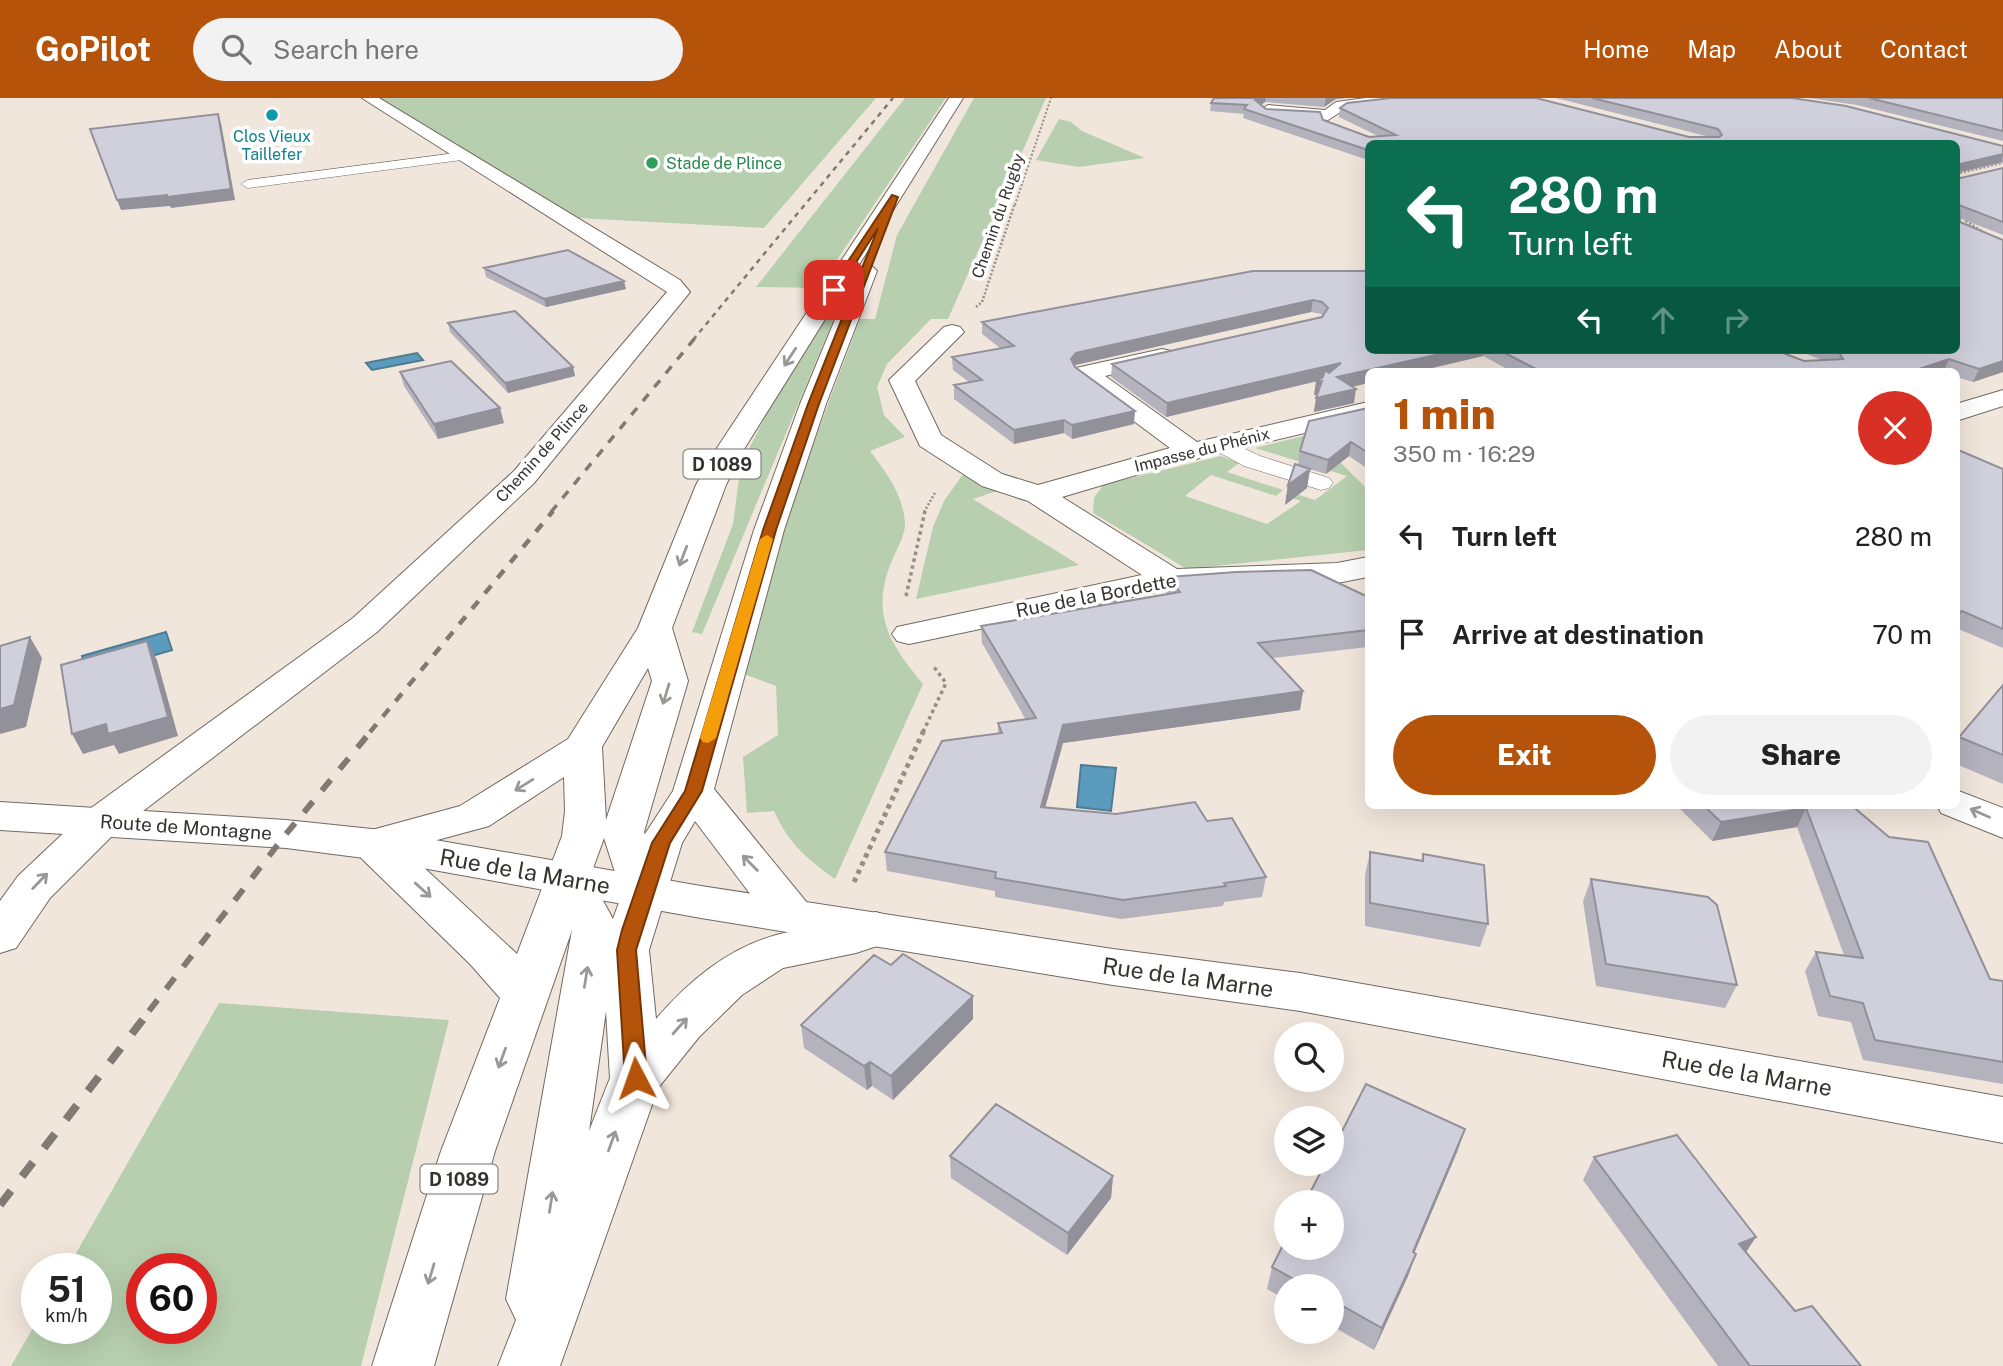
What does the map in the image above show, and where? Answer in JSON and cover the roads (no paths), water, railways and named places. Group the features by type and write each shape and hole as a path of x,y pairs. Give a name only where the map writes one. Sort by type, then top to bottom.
{"main road":[{"name":"Chemin de Plince","path":"0,936 34,887 102,821 365,625 524,477 683,287 672,285 620,249 369,98"},
{"name":"D 1089","path":"403,1366 468,1151 583,836 586,811 582,747 655,628 711,485 727,454 956,98"},
{"path":"1265,110 1328,115 1341,105 1409,98"},
{"path":"1328,115 1329,124 1339,129"},
{"name":"D 1089","path":"527,1366 636,1078 626,950 643,892 661,843 693,791 769,530 813,404 894,197"},
{"path":"951,332 902,380 930,440 992,480 1038,495 1170,579"},
{"path":"1191,349 1084,373 1192,451"},
{"path":"1960,412 2003,398"},
{"name":"Impasse du Phénix","path":"1038,495 1192,451 1365,411"},
{"name":"Rue de la Bordette","path":"909,634 1170,579 1353,570"},
{"path":"643,892 623,832 670,681 655,628"},
{"path":"372,844 474,816 582,747"},
{"path":"636,1078 682,1023 716,990 770,953 856,936 763,876 742,855 732,838 693,791"},
{"path":"1960,805 2003,824"},
{"name":"Route de Montagne","path":"0,816 286,834 372,844"},
{"path":"372,844 487,951 525,994"},
{"name":"Rue de la Marne","path":"372,844 643,892 1113,967 1300,992 2003,1120"},
{"name":"D 1089","path":"527,1366 595,928 569,878"}],"lane":[{"path":"248,184 464,156"},
{"path":"1221,444 1252,461 1321,483"}],"water":[{"path":"417,353 423,360 372,370 366,363"},
{"path":"166,632 172,650 87,675 82,656"},
{"path":"1081,765 1116,768 1111,811 1077,807"}],"railway":[{"path":"693,340 893,98"},
{"path":"551,512 695,338"},
{"path":"370,732 553,511"},
{"path":"149,1011 286,834 372,730"},
{"path":"0,1205 151,1009"}],"place":[{"name":"Clos Vieux Taillefer","path":"272,115"},
{"name":"Stade de Plince","path":"652,163"}]}
